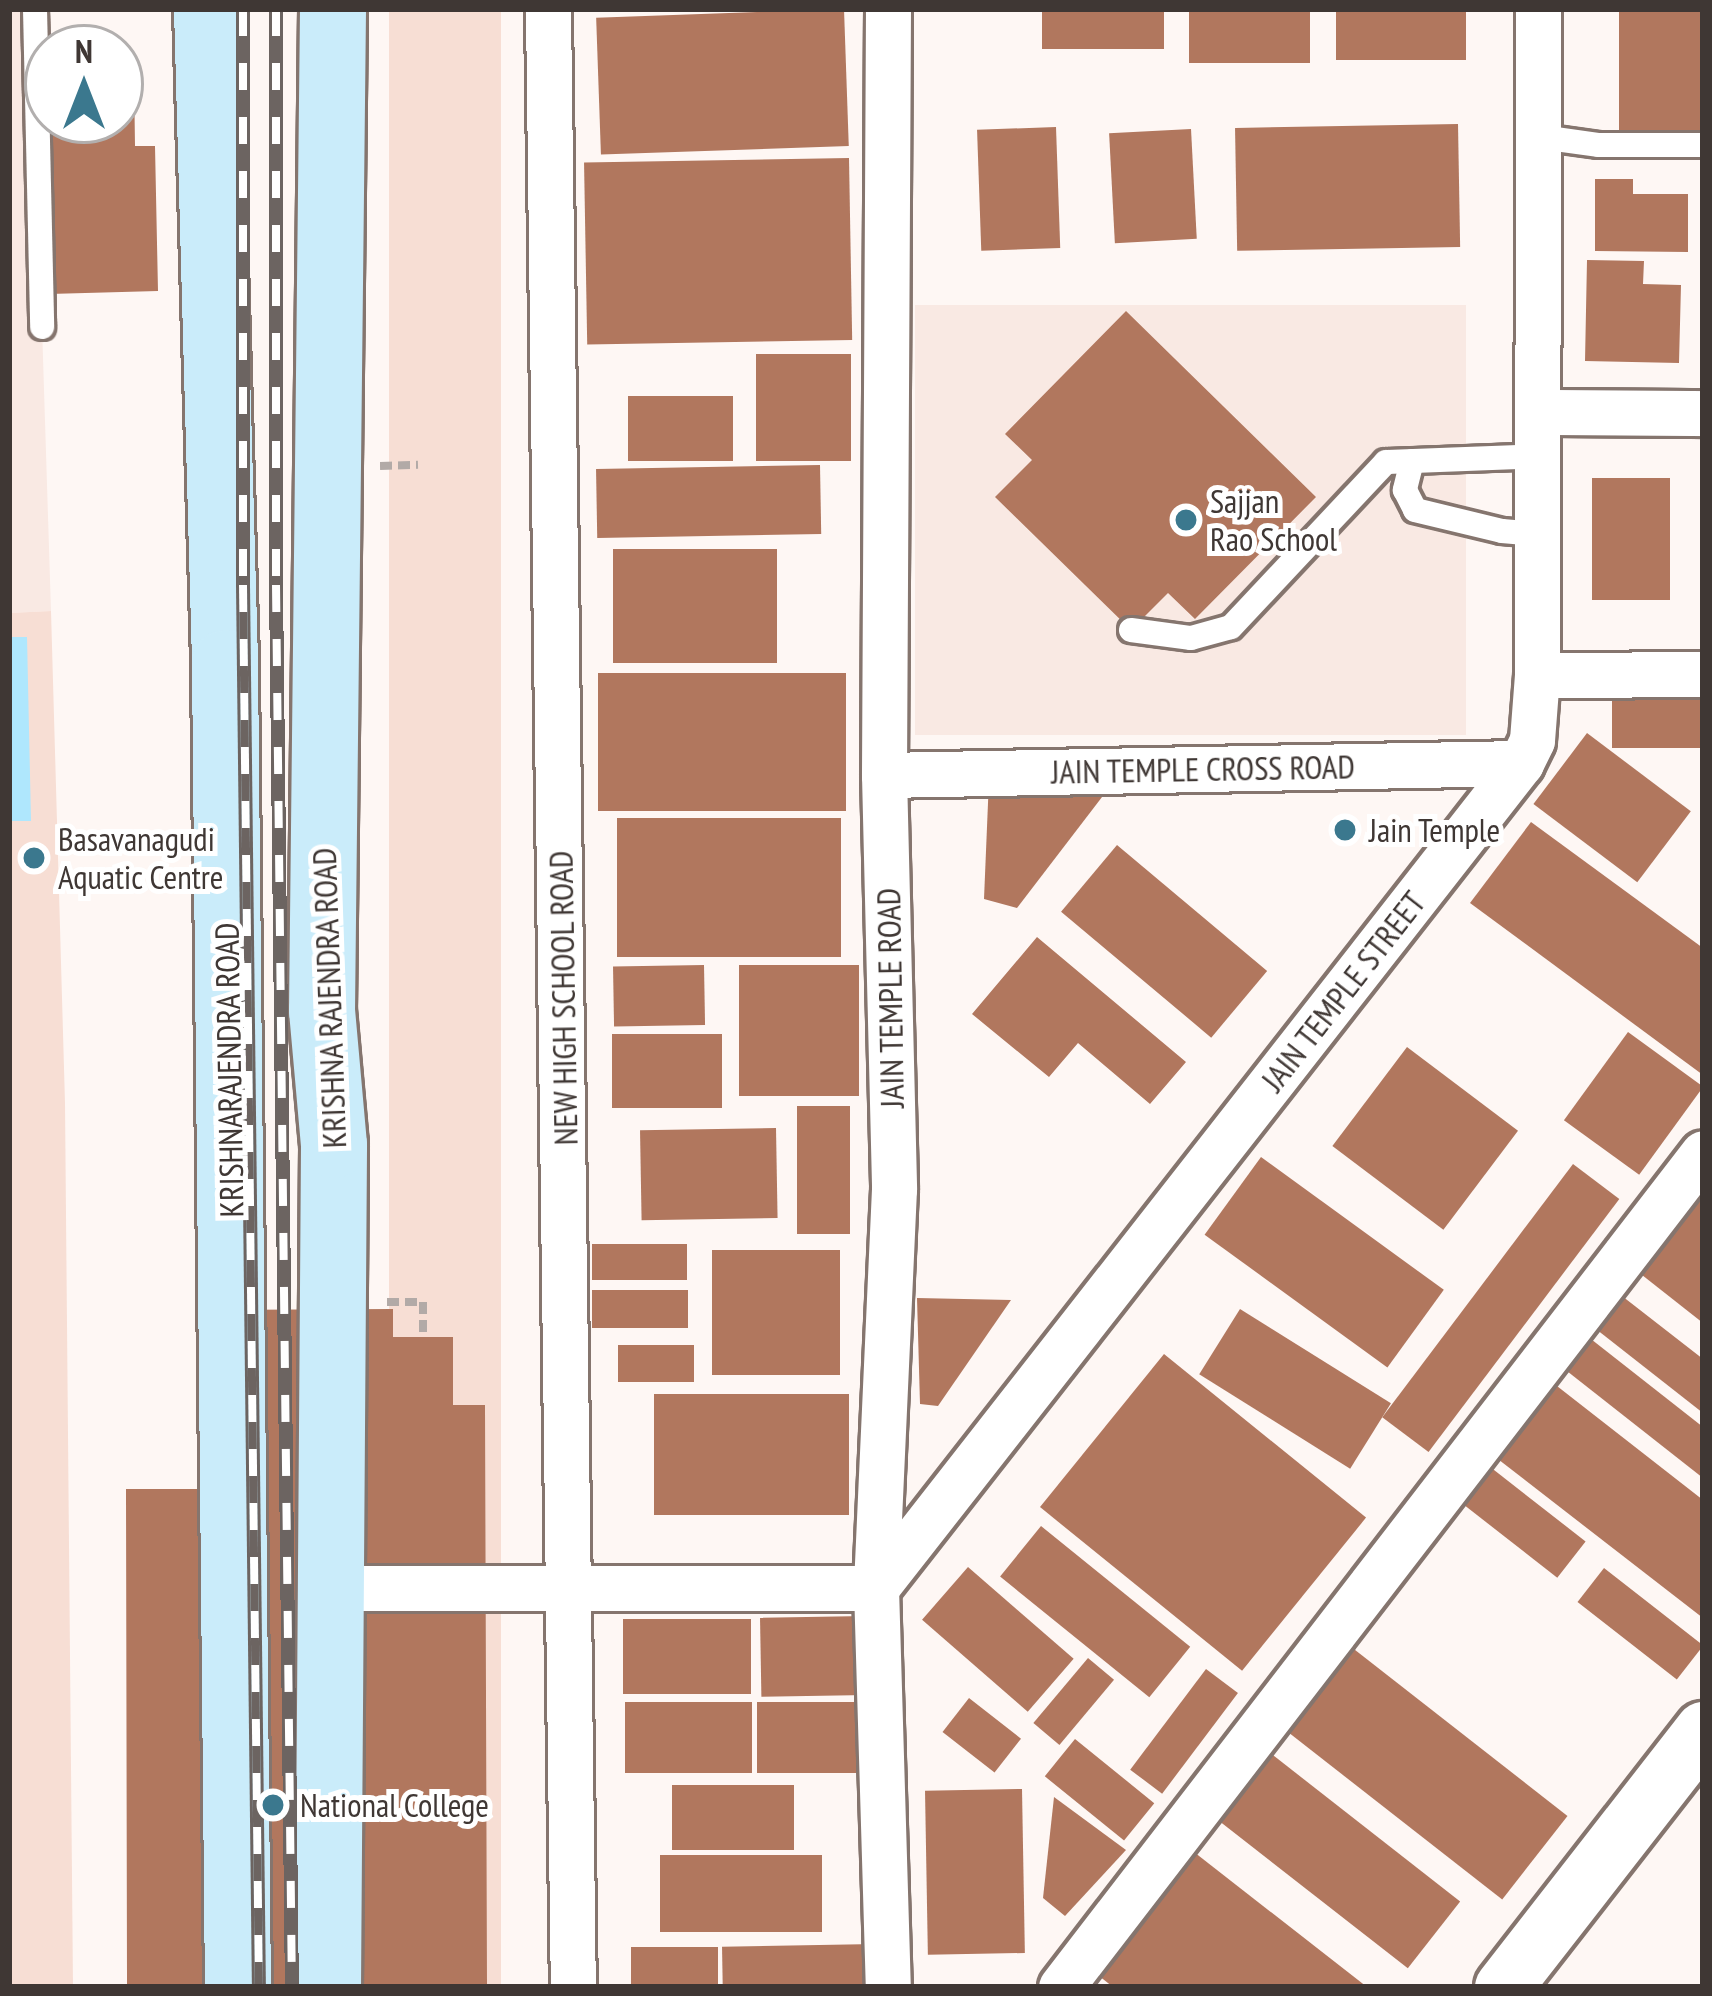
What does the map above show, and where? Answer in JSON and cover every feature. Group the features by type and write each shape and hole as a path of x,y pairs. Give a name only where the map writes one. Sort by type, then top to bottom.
{"main road":[{"name":"KRISHNARAJENDRA ROAD","path":"207,9 225,663 238,1987"},
{"name":"KRISHNA RAJENDRA ROAD","path":"328,1987 334,1145 322,1011 333,9"}],"street":[{"name":"NEW HIGH SCHOOL ROAD","path":"548,9 572,1588 573,1987"},
{"name":"JAIN TEMPLE ROAD","path":"888,9 884,775 894,1189 877,1588 888,1987"},
{"name":"JAIN TEMPLE STREET","path":"877,1588 1521,764 1532,740 1540,434 1538,9"},
{"path":"1540,434 1703,412"},
{"path":"1537,675 1703,674"},
{"name":"JAIN TEMPLE CROSS ROAD","path":"884,775 1521,764"},
{"path":"1060,1987 1703,1153"},
{"path":"331,1588 877,1588"},
{"path":"1503,1987 1703,1730"}],"lane":[{"path":"35,9 42,327"},
{"path":"1540,137 1599,145 1703,145"},
{"path":"1131,630 1191,638 1231,627 1386,462 1412,461 1540,434"},
{"path":"1412,461 1405,490 1415,510 1502,531 1537,534"}],"path":[{"path":"378,466 418,465"},
{"path":"374,1302 423,1302 423,1337"}],"shaded area":[{"path":"9,9 32,9 32,24 24,24 24,144 36,144 51,611 9,613"},
{"path":"389,9 501,9 501,1987 389,1987"},
{"name":"Sajjan Rao School","path":"915,305 1466,305 1466,735 915,735"},
{"path":"51,611 65,1103 73,1987 9,1987 9,613"}],"water":[{"path":"9,637 27,637 31,821 9,821"}],"building":[{"path":"844,9 849,146 601,155 596,18"},
{"path":"1042,9 1164,9 1164,49 1042,49"},
{"path":"1189,9 1310,9 1310,63 1189,63"},
{"path":"1336,9 1466,9 1466,60 1336,60"},
{"path":"1619,9 1703,9 1703,134 1619,134"},
{"path":"1458,124 1460,247 1237,251 1235,128"},
{"path":"1056,127 1060,248 981,251 977,130"},
{"path":"1191,129 1197,239 1115,243 1109,133"},
{"path":"46,144 155,146 158,291 49,294"},
{"path":"849,158 852,340 587,345 584,163"},
{"path":"1595,179 1633,179 1633,194 1688,194 1688,252 1595,251"},
{"path":"1587,260 1644,261 1643,284 1681,285 1679,363 1585,361"},
{"path":"1126,311 1316,497 1195,619 1168,593 1131,630 995,497 1032,460 1005,434"},
{"path":"756,354 851,354 851,461 756,461"},
{"path":"628,396 733,396 733,461 628,461"},
{"path":"820,465 821,534 597,538 596,469"},
{"path":"1592,478 1670,478 1670,600 1592,600"},
{"path":"613,549 777,549 777,663 613,663"},
{"path":"598,673 846,673 846,811 598,811"},
{"path":"1612,683 1703,683 1703,748 1612,748"},
{"path":"1587,733 1691,811 1637,882 1533,804"},
{"path":"989,779 1112,784 1017,908 984,899"},
{"path":"617,818 841,818 841,957 617,957"},
{"path":"1531,822 1703,948 1703,1075 1470,903"},
{"path":"1117,845 1267,971 1211,1038 1061,912"},
{"path":"1037,937 1186,1062 1150,1104 1078,1043 1049,1077 972,1014"},
{"path":"704,965 705,1025 614,1027 613,967"},
{"path":"739,965 859,965 859,1096 739,1096"},
{"path":"1628,1032 1703,1086 1639,1175 1564,1120"},
{"path":"612,1034 722,1034 722,1108 612,1108"},
{"path":"1407,1047 1518,1131 1443,1230 1332,1146"},
{"path":"797,1106 850,1106 850,1234 797,1234"},
{"path":"776,1128 778,1218 642,1220 640,1130"},
{"path":"1261,1157 1444,1290 1387,1368 1205,1235"},
{"path":"1703,1158 1703,1323 1623,1260"},
{"path":"1573,1164 1619,1199 1429,1452 1382,1417"},
{"path":"592,1244 687,1244 687,1280 592,1280"},
{"path":"712,1250 840,1250 840,1375 712,1375"},
{"path":"1613,1289 1703,1359 1703,1413 1587,1322"},
{"path":"592,1290 688,1290 688,1328 592,1328"},
{"path":"917,1298 1011,1300 938,1406 920,1404"},
{"path":"393,1309 393,1337 453,1337 453,1405 485,1405 487,1987 127,1987 126,1489 219,1489 219,1310"},
{"path":"1240,1309 1391,1403 1350,1469 1199,1374"},
{"path":"1582,1332 1703,1427 1703,1478 1558,1364"},
{"path":"618,1345 694,1345 694,1382 618,1382"},
{"path":"1164,1354 1366,1518 1242,1671 1040,1507"},
{"path":"1539,1372 1703,1500 1703,1618 1481,1446"},
{"path":"654,1394 849,1394 849,1515 654,1515"},
{"path":"1480,1459 1586,1541 1557,1578 1452,1495"},
{"path":"1041,1526 1190,1647 1149,1697 1000,1577"},
{"path":"968,1567 1074,1659 1028,1712 922,1620"},
{"path":"1604,1568 1703,1645 1677,1679 1578,1602"},
{"path":"866,1616 867,1695 761,1697 760,1618"},
{"path":"623,1619 751,1619 751,1694 623,1694"},
{"path":"1350,1646 1567,1816 1502,1899 1285,1730"},
{"path":"1088,1658 1114,1680 1059,1745 1033,1723"},
{"path":"1206,1669 1238,1693 1162,1794 1130,1770"},
{"path":"969,1698 1021,1739 995,1773 943,1732"},
{"path":"625,1702 752,1702 752,1773 625,1773"},
{"path":"757,1702 863,1702 863,1773 757,1773"},
{"path":"1075,1739 1154,1803 1124,1840 1045,1776"},
{"path":"1260,1745 1460,1901 1408,1968 1208,1812"},
{"path":"672,1785 794,1785 794,1850 672,1850"},
{"path":"1022,1789 1025,1953 928,1955 925,1791"},
{"path":"1054,1797 1126,1850 1065,1916 1043,1898"},
{"path":"1185,1845 1367,1987 1113,1987 1089,1968"},
{"path":"660,1855 822,1855 822,1932 660,1932"},
{"path":"876,1944 877,1987 723,1987 722,1947"},
{"path":"631,1947 718,1947 718,1987 631,1987"}],"railway":[{"path":"243,9 243,585 259,1987"},
{"path":"276,9 276,585 292,1987"}],"place":[{"name":"Sajjan Rao School","path":"1186,520"},
{"name":"Jain Temple","path":"1345,830"},
{"name":"Basavanagudi Aquatic Centre","path":"34,858"},
{"name":"National College","path":"273,1805"}]}
